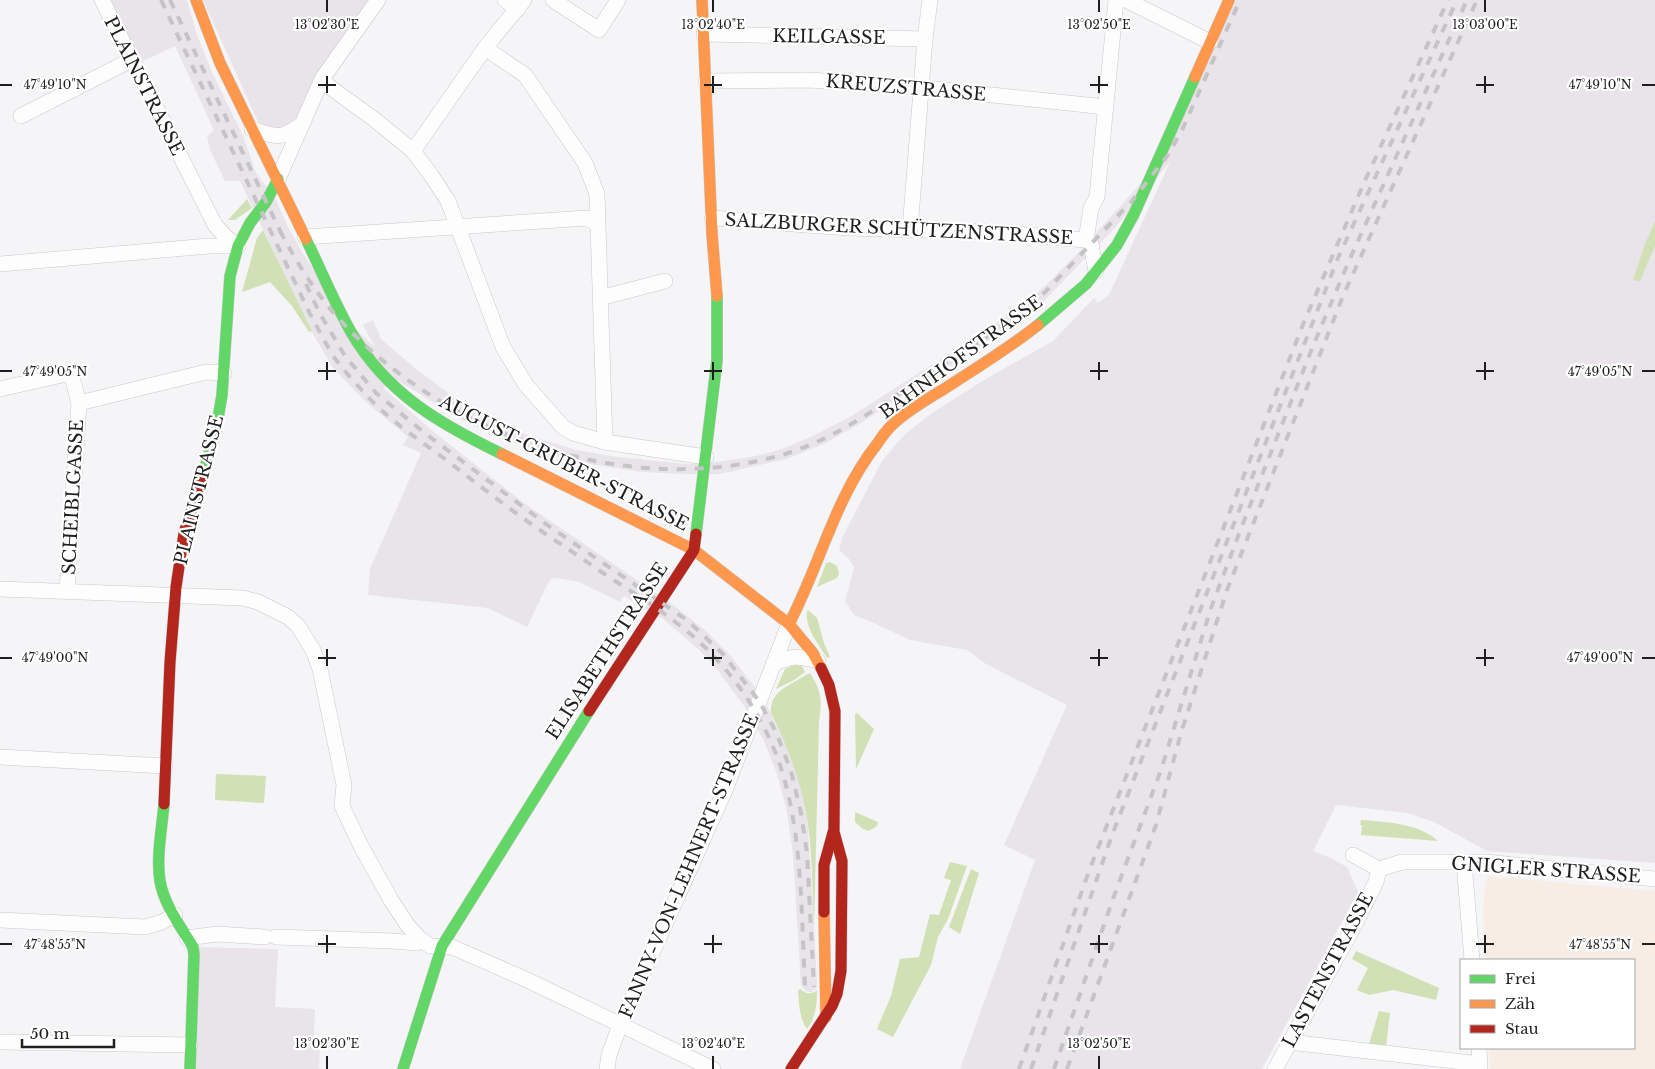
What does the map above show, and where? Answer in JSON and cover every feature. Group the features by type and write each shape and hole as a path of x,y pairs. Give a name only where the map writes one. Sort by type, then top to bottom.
{"street":[{"name":"PLAINSTRASSE","path":"102,0 215,225 238,246 230,276 220,413 211,450 181,548 175,595 160,849 160,881 166,900 192,947 194,955 190,1069"},
{"name":"AUGUST-GRUBER-STRASSE","path":"196,0 220,63 278,179 338,306 369,358 386,378 420,408 455,431 694,550 789,624 818,661 829,686 835,712 834,829"},
{"path":"0,264 200,246 238,246 278,179 322,79 378,0"},
{"path":"413,151 485,48 521,4 505,0"},
{"path":"553,0 600,30 618,0"},
{"name":"ELISABETHSTRASSE","path":"403,1069 442,946 559,758 694,550 717,360 717,287 702,0"},
{"path":"914,230 910,217 930,0"},
{"path":"1096,271 1089,242 1091,208 1097,197 1116,0"},
{"path":"1126,0 1210,42"},
{"name":"BAHNHOFSTRASSE","path":"853,481 866,458 896,422 929,398 1014,344 1086,284 1117,246 1134,214 1229,0"},
{"name":"KEILGASSE","path":"704,34 925,39"},
{"path":"485,48 525,75 585,163 597,194 605,442"},
{"path":"22,116 131,60"},
{"path":"322,79 413,151 432,175 448,200 459,226 486,305 504,347 526,385 563,427 579,436 605,442 706,457"},
{"name":"KREUZSTRASSE","path":"706,81 809,80 922,87 1106,107"},
{"path":"252,129 275,136 283,136 302,125"},
{"path":"280,217 289,221 304,236 587,218 597,224"},
{"name":"SALZBURGER SCHÜTZENSTRASSE","path":"712,218 849,228 992,232 1117,246"},
{"path":"250,223 265,219"},
{"path":"600,298 665,280"},
{"path":"79,403 206,372 224,373"},
{"name":"SCHEIBLGASSE","path":"0,389 71,373 79,403 67,591"},
{"name":"FANNY-VON-LEHNERT-STRASSE","path":"607,1069 609,1055 620,1025 725,790 789,624 801,600 827,535 853,481"},
{"path":"0,588 242,598 258,602 288,617 298,626 318,659 344,784 342,806 374,870 408,926 420,939 430,946 452,947 523,978 713,1069"},
{"path":"773,664 788,657 818,661"},
{"path":"0,757 165,766"},
{"path":"826,1017 824,864 834,829"},
{"path":"791,1069 826,1017 837,994 841,971 842,862 834,829"},
{"path":"1353,855 1379,869"},
{"name":"GNIGLER STRASSE","path":"1379,869 1402,862 1486,862 1655,879"},
{"path":"1464,862 1472,959"},
{"name":"LASTENSTRASSE","path":"1275,1069 1353,928 1376,882 1379,869"},
{"path":"0,920 145,927 162,922 175,915"},
{"path":"187,938 217,934 417,943"},
{"path":"0,1042 190,1045"},
{"path":"1289,1042 1480,1067 1479,1049"}],"shaded area":[{"path":"111,0 187,0 197,35 211,70 243,136 256,173 275,198 303,254 355,329 375,347 363,325 373,320 381,339 415,368 460,402 461,406 502,427 576,450 617,457 688,464 718,462 756,456 782,449 813,436 850,417 1025,304 1078,253 1143,181 1236,0 1655,0 1655,863 1487,851 1434,822 1408,813 1336,805 1313,851 1347,867 1358,892 1262,1069 960,1069 1035,860 1004,845 1067,705 986,664 967,650 910,640 854,615 845,601 854,568 850,560 839,550 842,538 882,461 905,434 932,413 984,380 1053,341 1094,298 1098,303 1109,295 1170,162 1113,230 1039,306 1015,324 861,423 824,444 786,459 720,474 642,472 590,464 543,453 498,437 458,418 397,380 383,388 435,433 524,503 668,601 706,631 730,655 763,698 789,751 806,809 817,988 812,992 806,992 801,985 793,855 787,811 777,774 763,739 747,710 713,664 698,649 662,618 624,596 620,602 579,582 557,578 551,579 547,585 527,627 488,608 368,595 370,569 421,453 403,445 408,437 367,403 333,368 313,334 240,181 225,181 210,150 207,137 214,130 175,46 141,62"},
{"path":"203,0 378,0 301,125 285,132 260,126"},
{"path":"1487,876 1655,891 1655,1069 1490,1069 1489,1049 1635,1049 1635,959 1485,959 1483,907"},
{"path":"193,947 278,949 275,1007 315,1009 313,1049 320,1049 319,1068 323,1069 190,1069"}],"green space":[{"path":"247,199 252,208 235,220 228,220"},
{"path":"1655,221 1655,246 1640,281 1633,280 1645,244"},
{"path":"263,230 312,331 309,332 292,306 270,282 242,292 257,238"},
{"path":"830,562 837,566 839,574 837,578 817,587 826,563"},
{"path":"808,610 817,618 830,657 827,658 810,630 807,618"},
{"path":"794,665 802,666 805,672 776,689 785,669"},
{"path":"810,673 819,691 821,702 814,927 811,852 805,807 791,759 771,713 771,707 778,693"},
{"path":"857,713 874,729 856,769 855,714"},
{"path":"216,774 266,776 264,803 215,800"},
{"path":"855,812 878,822 877,826 869,831 863,829 855,822"},
{"path":"1361,820 1412,827 1421,830 1438,841 1361,835"},
{"path":"950,862 967,866 948,919 938,937 931,965 893,1037 877,1029 891,996 900,959 919,957 930,914 939,915 951,880 944,878"},
{"path":"971,869 979,873 960,934 949,927"},
{"path":"1356,951 1439,988 1436,1000 1393,990 1369,995 1357,990 1368,968 1352,959"},
{"path":"801,989 808,993 813,993 817,990 815,1010 807,1029 802,1020 800,1010 798,990"},
{"path":"1379,1011 1390,1013 1386,1046 1369,1044"}],"railway":[{"path":"161,0 310,314 331,352 346,373 386,415 527,521 674,621 706,648 721,664 746,697 758,716 776,754 785,781 791,809 799,869 805,987"},
{"path":"170,0 283,237"},
{"path":"280,231 293,255 323,300 341,321 384,362 433,397 486,425 542,447 601,462 660,469 720,467 778,456 819,441 857,421 988,336 1017,316 1044,293 1132,201 1168,155 1183,128 1240,0"},
{"path":"1019,1069 1089,871 1304,322 1363,185 1448,0"},
{"path":"1031,1069 1112,835 1338,258 1457,0"},
{"path":"1054,1069 1114,896 1161,770 1211,608 1240,531 1348,263 1467,0"},
{"path":"1067,1069 1156,825 1181,733 1227,590 1343,296 1477,0"},
{"path":"306,284 319,312 345,356 376,393 426,434 550,527 687,620 723,654 759,701 776,732 791,771 801,813 807,853 814,987"}],"traffic: fast":[{"path":"1038,325 1086,284 1117,245 1134,214 1195,77"},
{"path":"203,474 216,430 222,395 230,276 238,246 278,179"},
{"path":"306,239 351,332 365,354 381,373 398,390 436,419 502,454"},
{"path":"696,534 717,360 717,296"},
{"path":"403,1069 442,946 589,711"},
{"path":"164,804 159,853 160,881 165,899 193,947 194,955 190,1069"}],"traffic: slow":[{"path":"196,0 220,63 306,239"},
{"path":"702,0 712,234 717,296"},
{"path":"1195,77 1229,0"},
{"path":"789,624 850,486 862,465 887,430 909,411 992,358 1038,325"},
{"path":"502,454 694,550 789,624 813,653 821,668"},
{"path":"824,912 826,1017"}],"traffic: jam":[{"path":"164,804 170,662 176,587 184,533 203,474"},
{"path":"589,711 694,550 696,534"},
{"path":"821,668 829,685 835,711 834,829 824,865 824,912"},
{"path":"791,1069 832,1006 837,994 841,971 842,861 834,832"}]}
